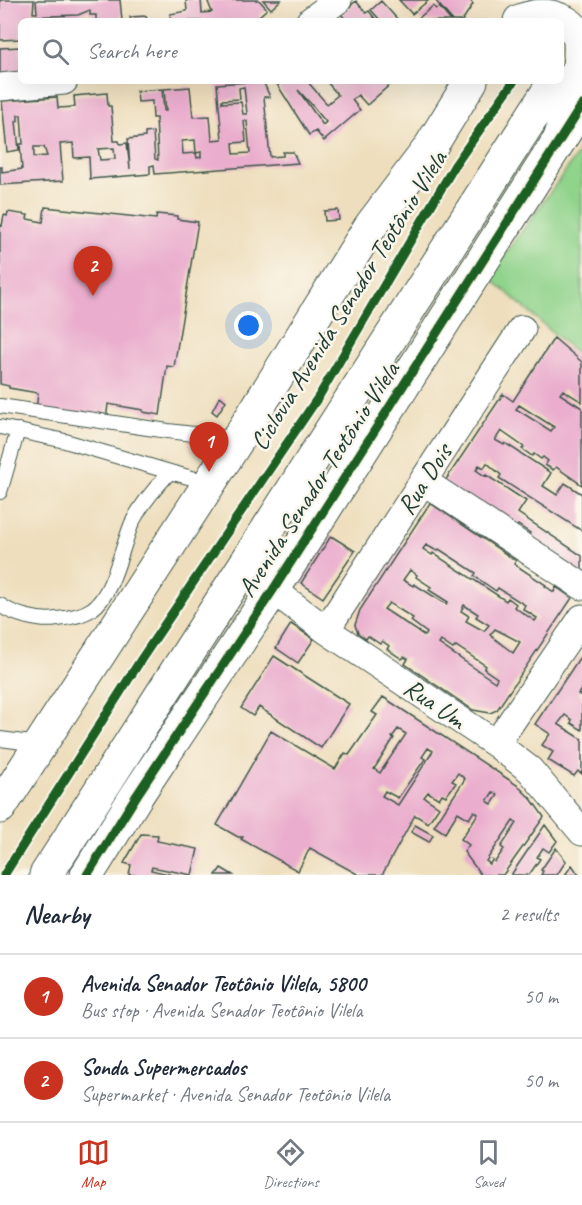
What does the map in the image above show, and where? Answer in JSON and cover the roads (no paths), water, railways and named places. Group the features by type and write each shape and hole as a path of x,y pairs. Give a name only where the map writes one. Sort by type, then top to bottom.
{"main road":[{"path":"513,18 528,0"},
{"path":"528,18 551,15 557,18"},
{"path":"560,139 578,72 581,41 564,22"},
{"path":"564,67 581,41"},
{"path":"0,807 210,483 370,227 429,149 469,84"},
{"name":"Avenida Senador Teotônio Vilela","path":"46,875 553,84"},
{"name":"Avenida Senador Teotônio Vilela","path":"87,875 137,795 273,590 582,105"}],"street":[{"path":"314,18 338,0"},
{"path":"0,87 32,84"},
{"name":"Rua Dois","path":"326,630 522,329"},
{"path":"423,481 582,586"},
{"name":"Rua Um","path":"273,590 326,630 496,744 530,770 582,832"},
{"path":"496,744 582,618"}],"lane":[{"path":"0,406 238,439"},
{"path":"0,427 65,441 210,483"},
{"path":"0,492 18,430"},
{"path":"0,605 9,611 49,621 73,617 92,609 107,591 132,522 152,492 171,472"},
{"path":"0,739 41,745"}],"place":[{"name":"Sonda Supermercados","path":"93,296"},
{"name":"Avenida Senador Teotônio Vilela, 5800","path":"209,472"}]}
